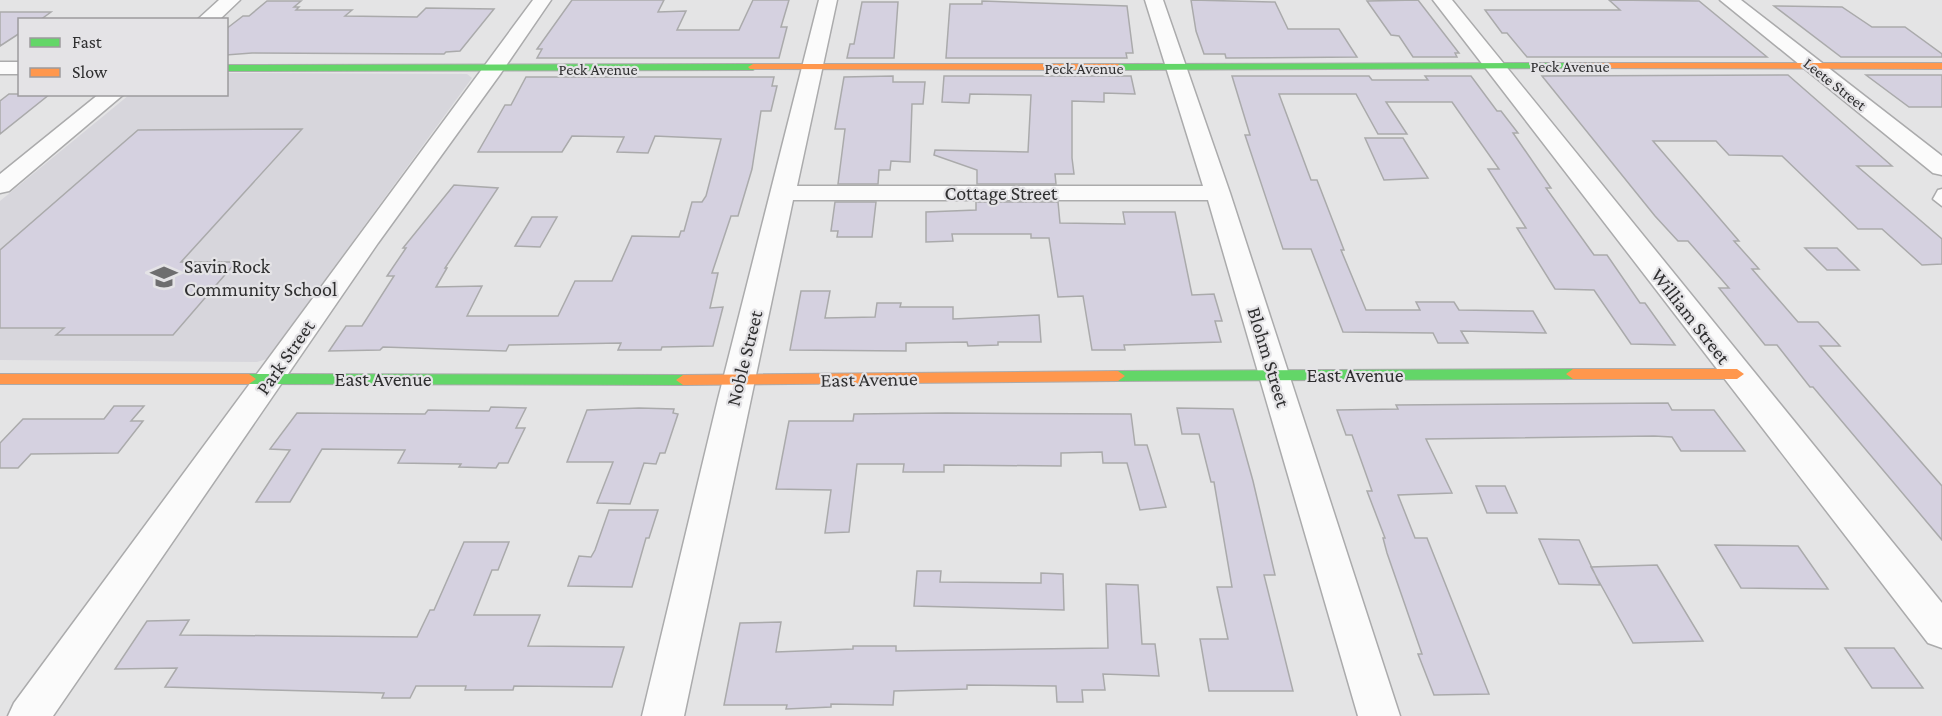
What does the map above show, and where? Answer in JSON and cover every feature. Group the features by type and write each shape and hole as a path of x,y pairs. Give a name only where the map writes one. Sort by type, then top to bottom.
{"street":[{"path":"208,18 231,0"},
{"name":"Park Street","path":"29,716 369,238 542,0"},
{"name":"Noble Street","path":"663,716 738,380 828,0"},
{"name":"Blohm Street","path":"1154,0 1218,193 1380,716"},
{"name":"William Street","path":"1442,0 1942,631"},
{"name":"Leete Street","path":"1729,0 1942,168"},
{"name":"Peck Avenue","path":"228,68 1942,66"},
{"path":"0,68 18,68"},
{"path":"0,186 111,96"},
{"name":"Cottage Street","path":"784,193 1218,193"},
{"name":"East Avenue","path":"0,379 738,380 1737,374"}],"lane":[{"path":"1942,193 1939,199 1942,202"}],"shaded area":[{"name":"Savin Rock Community School","path":"228,73 467,74 472,78 267,359 257,362 0,360 0,201 128,96 228,96"}],"building":[{"path":"572,0 664,0 658,12 686,11 677,30 739,30 753,0 789,0 781,27 787,27 779,58 537,58 542,49 537,49"},
{"path":"1191,0 1275,2 1288,29 1339,29 1357,57 1226,58 1225,54 1204,54 1196,31"},
{"path":"1418,0 1459,53 1455,53 1457,57 1413,57 1399,36 1391,35 1367,1"},
{"path":"1609,0 1699,1 1767,57 1527,57 1507,33 1502,33 1485,10 1620,10"},
{"path":"267,1 301,1 294,7 299,7 296,10 352,10 345,16 417,17 426,8 494,9 460,51 444,54 228,55 228,27 243,16 249,16"},
{"path":"982,1 1127,6 1133,53 1126,53 1127,58 946,58 950,4 982,4"},
{"path":"862,2 898,2 894,58 847,58 850,44 854,44"},
{"path":"1774,6 1842,7 1872,27 1905,27 1942,54 1942,57 1841,57"},
{"path":"0,12 51,12 43,18 18,18 18,34 0,46"},
{"path":"1788,75 1892,166 1857,166 1942,239 1942,264 1922,265 1882,229 1858,229 1782,156 1729,155 1716,141 1653,141 1739,241 1734,241 1759,269 1752,269 1798,322 1818,322 1840,346 1820,346 1942,486 1942,540 1813,387 1810,387 1777,345 1765,345 1719,288 1729,288 1688,241 1678,241 1655,216 1542,76"},
{"path":"1866,75 1942,75 1942,107 1909,107"},
{"path":"893,76 893,82 925,82 923,104 912,104 910,162 891,161 890,170 879,170 878,184 838,184 845,129 835,129 844,77"},
{"path":"944,76 1131,76 1135,94 1104,93 1104,102 1072,101 1074,174 1055,174 1056,184 977,184 977,170 934,155 935,150 1028,152 1031,95 970,94 969,103 942,102"},
{"path":"1232,76 1369,76 1372,80 1428,80 1425,76 1471,76 1497,111 1501,111 1518,133 1513,133 1551,188 1546,188 1594,255 1607,255 1640,303 1645,303 1675,345 1631,344 1594,290 1555,289 1517,228 1526,228 1488,169 1499,169 1452,102 1386,102 1407,134 1378,134 1356,94 1279,94 1311,180 1317,180 1344,250 1341,250 1366,310 1420,310 1416,302 1454,302 1459,310 1533,311 1546,333 1461,331 1468,343 1438,343 1433,333 1343,332 1311,249 1283,249 1245,135 1250,135"},
{"path":"526,77 774,77 772,86 777,86 771,111 761,111 752,169 738,216 731,216 712,273 718,273 710,308 723,307 713,346 662,347 661,350 618,350 621,343 509,345 506,351 383,347 380,350 329,351 346,326 362,326 394,276 387,276 406,248 403,248 454,185 498,188 445,268 447,268 436,287 482,286 467,316 558,316 575,281 612,281 632,236 679,237 681,231 684,231 692,202 702,202 706,196 721,139 655,136 648,153 617,152 624,137 572,136 562,152 478,152 505,105 511,105"},
{"path":"9,94 48,96 0,134 0,101"},
{"path":"302,129 181,262 236,262 173,335 56,335 64,328 0,328 0,250 138,130"},
{"path":"1365,138 1403,138 1428,178 1384,180"},
{"path":"835,202 876,202 872,237 837,237 838,231 831,231"},
{"path":"976,202 1058,202 1060,223 1125,224 1123,212 1175,212 1192,295 1214,294 1222,321 1215,321 1221,342 1124,345 1125,350 1092,350 1083,296 1058,297 1049,238 1031,238 1031,234 952,234 953,241 926,242 926,212 976,210"},
{"path":"532,217 557,217 540,247 515,246"},
{"path":"1805,248 1837,248 1859,270 1827,270"},
{"path":"801,291 830,291 825,318 875,317 877,303 901,303 900,307 953,307 953,319 1039,315 1041,342 998,342 998,345 968,346 967,342 906,343 906,351 790,350"},
{"path":"1668,403 1672,410 1714,410 1745,451 1681,451 1672,437 1654,436 1426,439 1452,493 1398,495 1415,538 1427,538 1489,694 1434,695 1418,654 1422,654 1387,553 1383,538 1385,538 1367,491 1372,491 1352,435 1346,435 1337,410 1398,409 1396,405"},
{"path":"114,406 144,406 131,421 143,421 118,453 31,454 18,468 0,468 0,443 23,419 104,419"},
{"path":"491,407 526,408 516,428 525,428 508,463 499,463 496,468 459,467 461,464 398,463 405,450 322,449 290,502 256,502 290,450 270,449 297,413 425,414 428,410 489,411"},
{"path":"1177,408 1233,409 1275,575 1264,575 1293,691 1209,691 1200,639 1228,639 1217,587 1232,587 1214,482 1211,482 1199,434 1182,434"},
{"path":"674,409 673,413 678,414 665,453 660,453 656,464 644,463 630,504 597,503 613,462 567,462 587,410"},
{"path":"854,414 1131,414 1135,445 1147,445 1166,507 1140,510 1127,463 1103,463 1102,452 1061,453 1061,466 944,465 944,472 903,472 904,464 857,464 849,532 825,533 831,490 776,489 789,421 853,421"},
{"path":"1476,486 1505,486 1517,513 1487,513"},
{"path":"609,510 658,510 649,538 646,538 632,587 568,586 579,556 591,557 595,550"},
{"path":"1539,539 1579,540 1600,585 1559,584"},
{"path":"464,542 509,542 498,570 492,570 474,615 540,615 528,646 624,647 612,687 514,686 513,690 465,690 466,686 416,686 410,698 382,698 384,693 165,687 177,668 115,669 147,621 189,620 180,635 417,637 430,610 434,610"},
{"path":"1715,545 1798,546 1828,589 1741,588"},
{"path":"1657,565 1703,641 1633,643 1591,567"},
{"path":"917,571 941,571 940,582 1041,583 1041,573 1063,574 1064,610 914,606"},
{"path":"1106,584 1138,585 1142,644 1155,644 1159,676 1103,674 1105,690 1082,690 1083,702 1057,702 1056,686 967,685 967,689 894,691 893,705 831,704 831,707 786,709 787,705 724,705 740,623 781,622 776,652 853,649 853,646 896,646 896,651 1108,648"},
{"path":"1845,648 1894,648 1923,688 1872,688"}],"traffic: fast":[{"path":"1118,67 1571,66"},
{"path":"228,68 753,67"},
{"path":"1118,376 1573,374"},
{"path":"249,379 683,380"}],"traffic: slow":[{"path":"1571,66 1942,66"},
{"path":"753,67 1118,67"},
{"path":"1573,374 1737,374"},
{"path":"683,380 1118,376"},
{"path":"0,379 249,379"}],"place":[{"name":"Savin Rock Community School","path":"164,277"}]}
